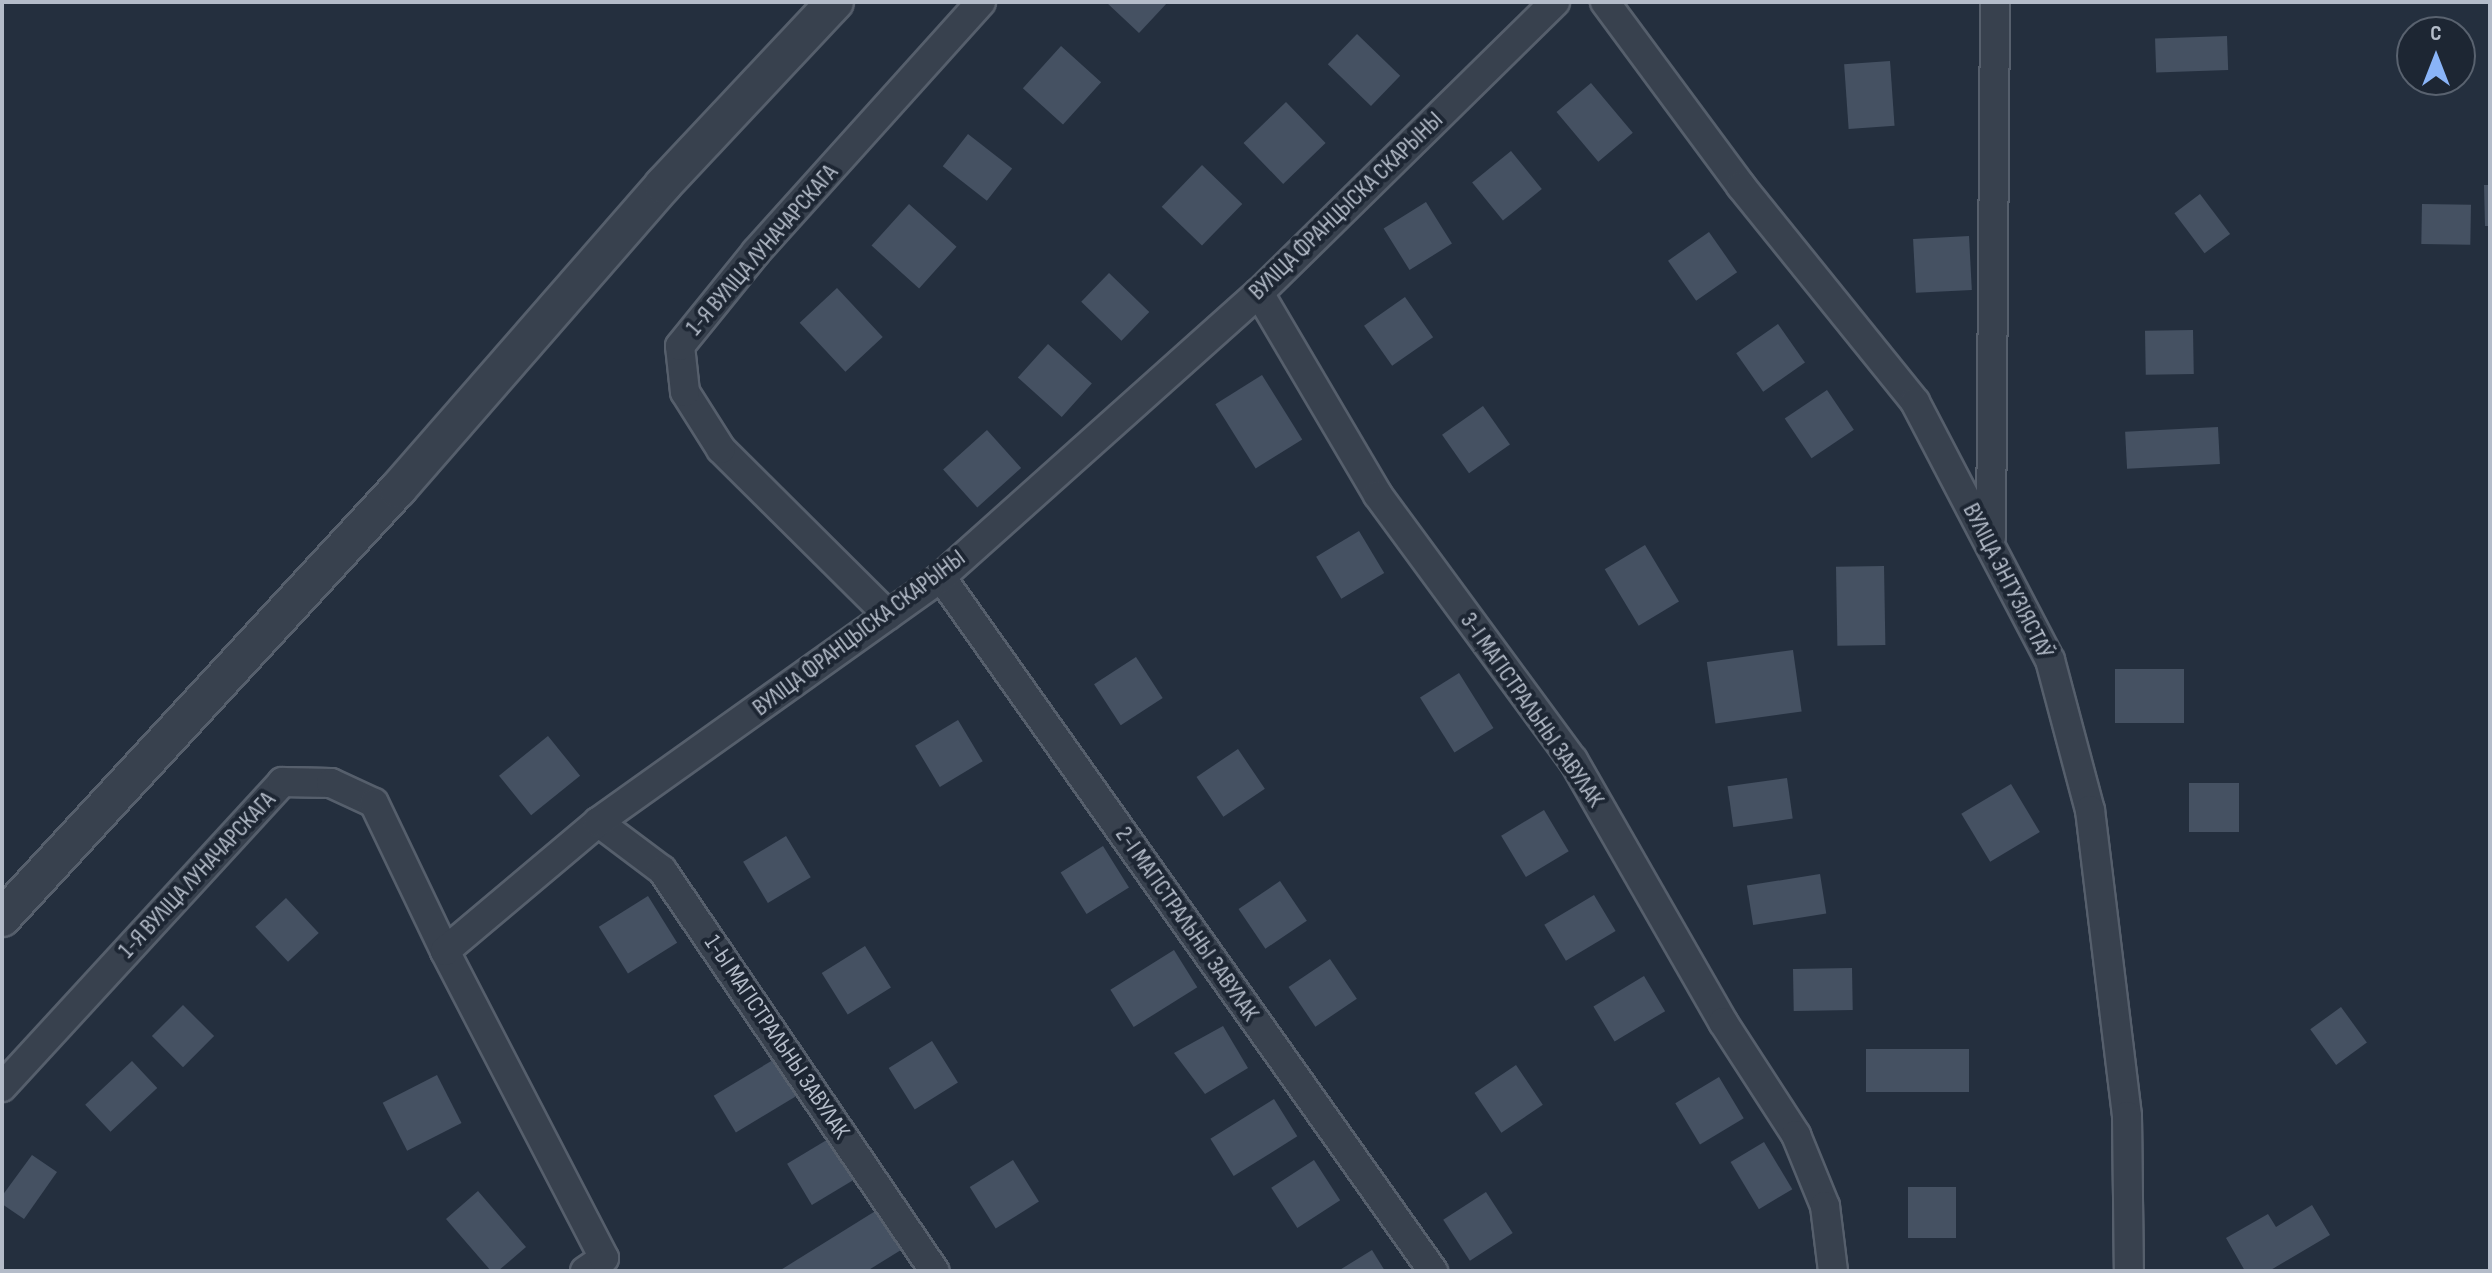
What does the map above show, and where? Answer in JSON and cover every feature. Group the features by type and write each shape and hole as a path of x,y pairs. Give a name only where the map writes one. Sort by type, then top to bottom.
{"street":[{"path":"2,918 398,489 663,185 835,2"},
{"name":"1-Я ВУЛІЦА ЛУНАЧАРСКАГА","path":"888,615 721,449 685,392 680,346 756,252 981,2"},
{"name":"ВУЛІЦА ФРАНЦЫСКА СКАРЫНЫ","path":"445,951 598,822 941,577 1259,293 1555,2"},
{"name":"ВУЛІЦА ЭНТУЗІЯСТАЎ","path":"1605,2 1741,186 1915,402 2050,660 2090,810 2127,1116 2129,1271"},
{"path":"1991,544 1995,2"},
{"name":"3-І МАГІСТРАЛЬНЫ ЗАВУЛАК","path":"1259,293 1378,495 1573,760 1723,1022 1796,1135 1825,1206 1833,1271"},
{"name":"2-І МАГІСТРАЛЬНЫ ЗАВУЛАК","path":"941,577 1433,1271"},
{"name":"1-Я ВУЛІЦА ЛУНАЧАРСКАГА","path":"2,1087 282,782 331,783 374,803 445,951"},
{"name":"1-Ы МАГІСТРАЛЬНЫ ЗАВУЛАК","path":"598,822 662,870 935,1271"},
{"path":"445,951 599,1267"}],"building":[{"path":"1106,2 1168,2 1139,33"},
{"path":"1357,34 1400,76 1371,106 1328,64"},
{"path":"2227,36 2228,70 2156,72 2155,39"},
{"path":"1061,46 1101,82 1063,124 1023,88"},
{"path":"1890,61 1895,126 1849,129 1844,64"},
{"path":"1591,83 1633,133 1598,162 1557,112"},
{"path":"1286,102 1326,143 1283,184 1244,143"},
{"path":"968,134 1012,168 987,201 943,166"},
{"path":"1511,151 1542,189 1503,221 1472,182"},
{"path":"1202,165 1242,204 1202,246 1162,207"},
{"path":"2484,185 2490,185 2490,226 2485,226"},
{"path":"2200,194 2230,234 2205,253 2174,213"},
{"path":"1426,202 1452,244 1410,270 1384,228"},
{"path":"909,204 957,247 919,288 872,246"},
{"path":"2422,204 2471,205 2470,245 2421,244"},
{"path":"1709,232 1737,272 1696,301 1668,261"},
{"path":"1969,236 1972,290 1916,293 1913,239"},
{"path":"1109,273 1149,312 1121,341 1081,302"},
{"path":"837,288 883,337 845,372 800,323"},
{"path":"1405,297 1433,337 1392,366 1364,326"},
{"path":"1778,324 1805,363 1763,392 1736,353"},
{"path":"2193,330 2194,374 2146,375 2145,331"},
{"path":"1048,344 1092,383 1062,417 1018,377"},
{"path":"1262,375 1302,439 1256,469 1215,404"},
{"path":"1827,390 1854,430 1812,458 1785,419"},
{"path":"1483,406 1510,445 1469,473 1442,435"},
{"path":"2218,427 2220,464 2127,469 2125,432"},
{"path":"987,430 1021,468 977,507 943,469"},
{"path":"1359,531 1384,573 1341,599 1316,557"},
{"path":"1645,545 1679,602 1639,626 1605,569"},
{"path":"1884,566 1885,645 1837,646 1836,567"},
{"path":"1793,650 1802,711 1715,724 1707,662"},
{"path":"1136,657 1163,698 1121,725 1094,684"},
{"path":"2115,669 2184,669 2184,723 2115,723"},
{"path":"1459,673 1493,728 1454,752 1420,697"},
{"path":"958,720 983,761 940,787 915,746"},
{"path":"548,736 580,776 531,815 499,776"},
{"path":"1238,749 1265,789 1223,817 1197,777"},
{"path":"1787,778 1793,819 1733,827 1728,786"},
{"path":"2189,783 2239,783 2239,832 2189,832"},
{"path":"2011,784 2040,832 1990,862 1961,814"},
{"path":"1544,810 1569,851 1526,877 1501,836"},
{"path":"786,836 811,877 768,903 743,862"},
{"path":"1103,846 1129,888 1087,914 1061,872"},
{"path":"1820,874 1826,914 1753,925 1747,886"},
{"path":"1280,881 1307,921 1265,949 1239,909"},
{"path":"1594,895 1616,931 1566,961 1544,925"},
{"path":"648,896 677,943 628,973 599,927"},
{"path":"286,898 319,933 288,962 255,927"},
{"path":"865,946 891,988 848,1015 822,973"},
{"path":"1174,950 1197,987 1134,1027 1110,990"},
{"path":"1330,959 1357,999 1315,1027 1289,987"},
{"path":"1852,968 1853,1010 1794,1011 1793,969"},
{"path":"1644,976 1665,1011 1615,1042 1593,1006"},
{"path":"183,1005 214,1036 183,1067 152,1036"},
{"path":"2341,1007 2367,1043 2336,1065 2310,1029"},
{"path":"1223,1026 1248,1068 1205,1094 1174,1053"},
{"path":"932,1041 958,1083 915,1110 889,1068"},
{"path":"1866,1049 1969,1049 1969,1092 1866,1092"},
{"path":"778,1057 800,1094 736,1132 714,1096"},
{"path":"132,1061 157,1088 110,1132 85,1105"},
{"path":"1516,1065 1543,1105 1501,1133 1475,1093"},
{"path":"437,1075 462,1123 407,1151 383,1103"},
{"path":"1719,1077 1744,1118 1700,1144 1675,1103"},
{"path":"1274,1099 1297,1136 1234,1176 1210,1139"},
{"path":"830,1138 855,1179 812,1205 787,1164"},
{"path":"1764,1142 1792,1189 1759,1209 1731,1162"},
{"path":"32,1155 57,1172 24,1219 2,1204 2,1196"},
{"path":"1013,1160 1039,1202 996,1229 970,1187"},
{"path":"1314,1160 1340,1200 1297,1228 1271,1188"},
{"path":"1908,1187 1956,1187 1956,1238 1908,1238"},
{"path":"478,1191 526,1247 498,1271 491,1271 446,1219"},
{"path":"1486,1192 1513,1233 1470,1261 1443,1220"},
{"path":"2312,1205 2330,1235 2269,1271 2245,1271 2226,1238 2268,1214 2276,1227"},
{"path":"877,1210 901,1250 867,1271 779,1271"},
{"path":"1372,1250 1385,1271 1338,1271"}]}
